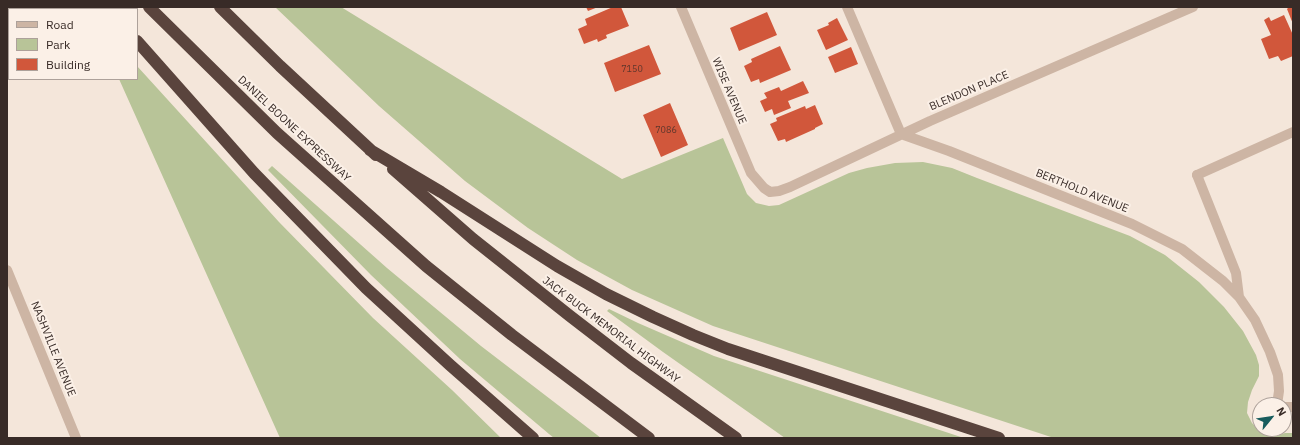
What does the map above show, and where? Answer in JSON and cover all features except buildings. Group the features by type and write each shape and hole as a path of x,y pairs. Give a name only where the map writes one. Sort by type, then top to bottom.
{"highway":[{"name":"DANIEL BOONE EXPRESSWAY","path":"149,7 277,133 426,266 512,335 649,438"},
{"path":"220,7 280,66 370,150 441,192 557,266 606,294 653,317 728,349 999,438"},
{"path":"138,42 254,173 366,288 533,438"},
{"name":"JACK BUCK MEMORIAL HIGHWAY","path":"370,150 473,239 631,363 736,438"}],"street":[{"name":"WISE AVENUE","path":"681,7 747,164 751,173 758,182"},
{"path":"847,7 900,134"},
{"name":"BLENDON PLACE","path":"758,182 770,192 779,191 900,134 1192,7"},
{"name":"BERTHOLD AVENUE","path":"1239,297 1236,273 1197,175 1293,132"},
{"name":"BERTHOLD AVENUE","path":"900,134 949,151 1132,224 1182,249 1223,281 1239,297 1255,320 1270,352 1278,375 1278,397"},
{"name":"NASHVILLE AVENUE","path":"7,270 76,438"}],"green space":[{"path":"275,7 341,7 622,179 723,138 747,194 756,203 769,206 779,205 849,173 867,168 895,163 923,162 952,168 1130,236 1165,255 1199,282 1224,307 1243,331 1256,355 1259,365 1259,376 1248,402 1247,413 1252,423 1252,437 1292,437 1293,433 1293,438 1054,438 713,326 632,290 577,260 528,228 465,181 379,106"},
{"path":"138,67 279,222 373,318 452,390 501,438 280,438 119,80 138,80"},
{"path":"272,166 387,268 481,346 601,438 554,438 549,434 460,359 371,275 268,170"},
{"path":"609,309 714,356 964,438 785,438 607,311"}]}
